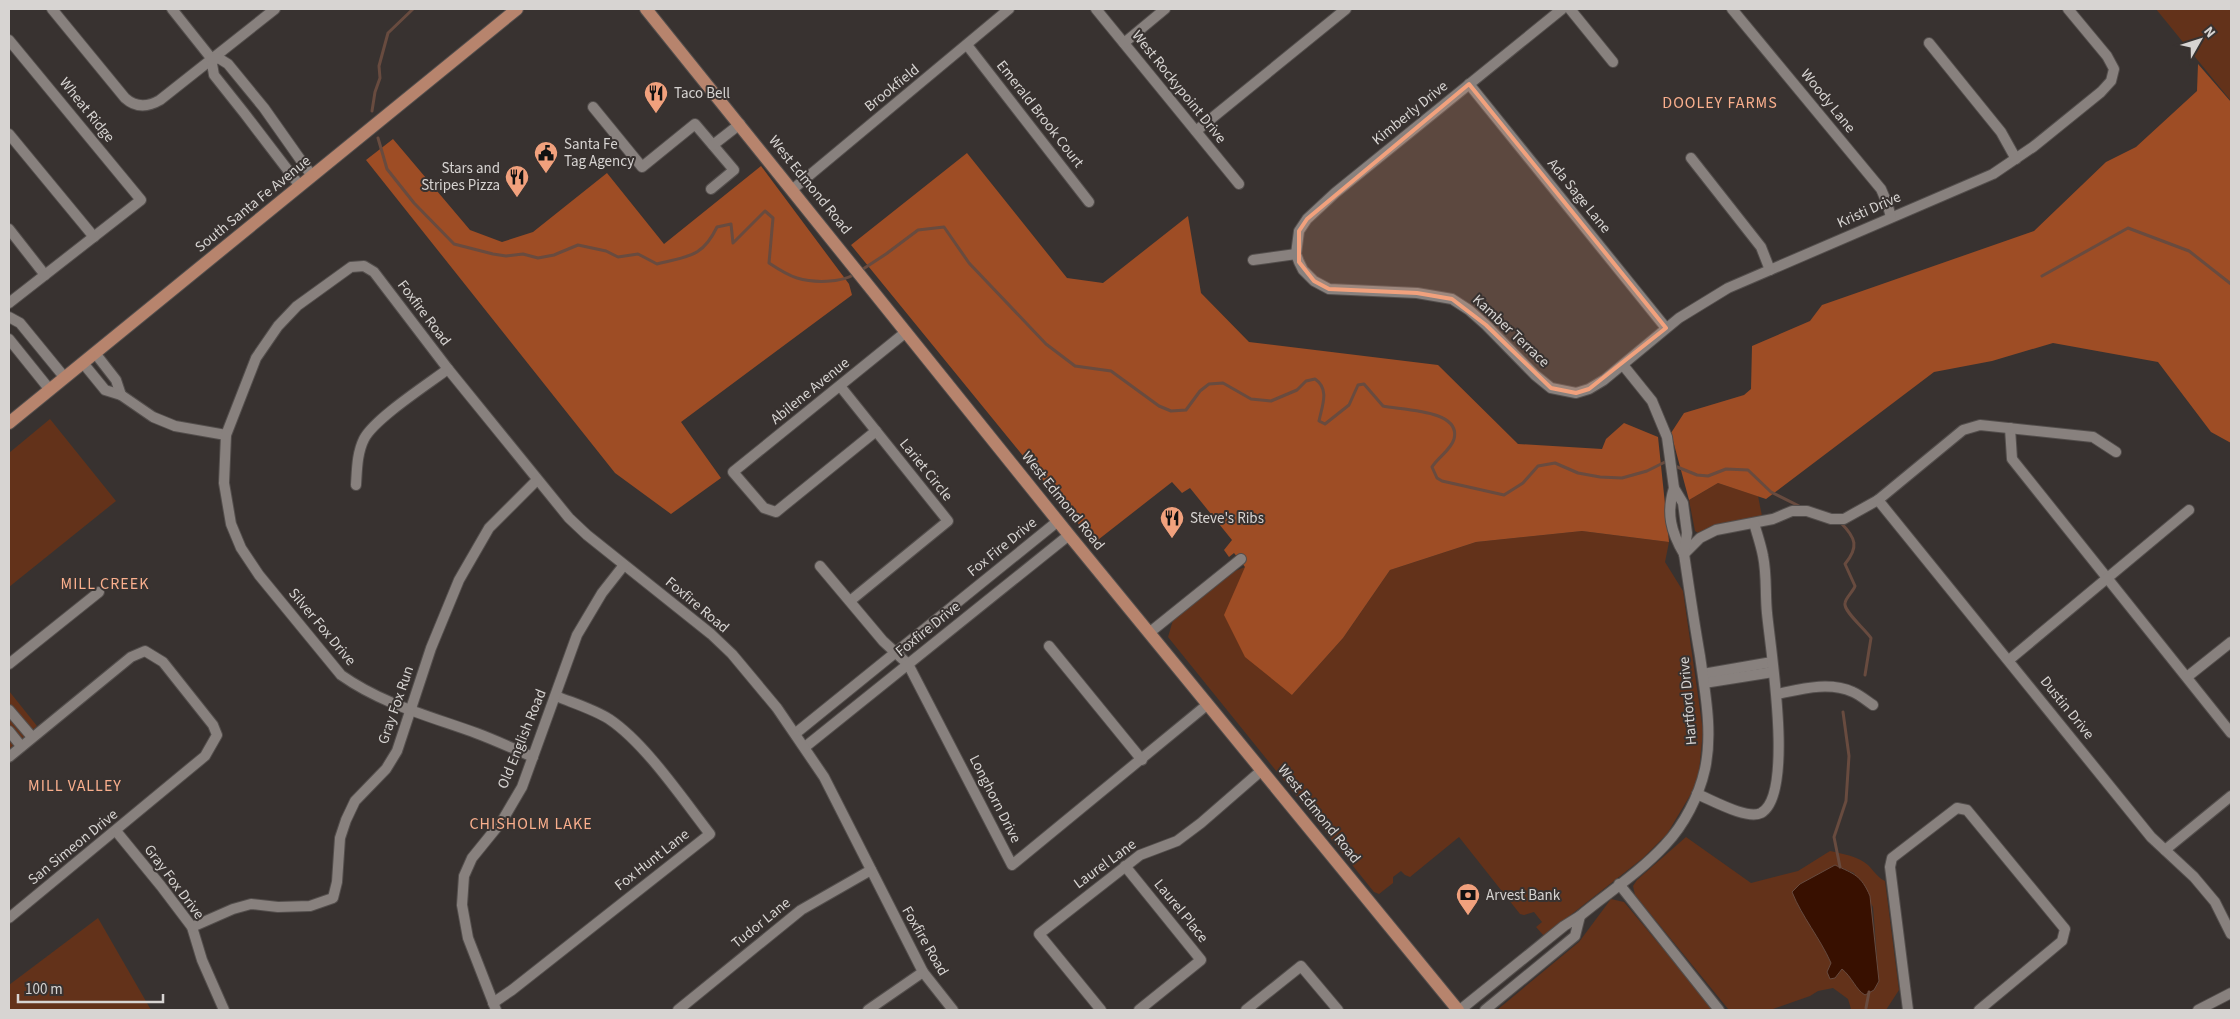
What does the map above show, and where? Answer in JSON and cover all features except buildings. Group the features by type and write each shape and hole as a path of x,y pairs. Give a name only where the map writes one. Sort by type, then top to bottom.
{"main road":[{"name":"South Santa Fe Avenue","path":"9,424 517,9"},
{"name":"West Edmond Road","path":"646,9 793,189 1069,535 1459,1010"}],"street":[{"path":"52,9 125,98 133,104 143,106 155,103 275,9"},
{"path":"172,9 211,58 214,76 241,108 300,186"},
{"name":"Brookfield","path":"793,189 1009,9"},
{"name":"West Rockypoint Drive","path":"1096,9 1239,184"},
{"path":"1124,43 1165,9"},
{"path":"1196,131 1346,9"},
{"name":"Kimberly Drive","path":"1296,254 1299,231 1307,219 1335,193 1562,9"},
{"path":"1570,9 1613,62"},
{"name":"Woody Lane","path":"1732,9 1881,189 1891,217"},
{"name":"Kristi Drive","path":"1623,365 1666,328 1714,296 1993,174 2016,159 2101,92 2111,81 2114,69 2107,56 2068,9"},
{"name":"Wheat Ridge","path":"9,40 141,200 94,237"},
{"path":"1929,44 2001,132 2016,159"},
{"name":"Emerald Brook Court","path":"967,45 1089,202"},
{"path":"211,58 220,59 228,64 253,94 312,176"},
{"name":"Ada Sage Lane","path":"1468,84 1666,328"},
{"path":"241,108 253,94"},
{"path":"593,107 642,167 695,124 734,170 711,190"},
{"path":"713,145 740,124"},
{"path":"9,134 94,237 9,303"},
{"path":"278,158 288,142"},
{"path":"1691,158 1761,247 1770,270"},
{"path":"9,230 45,275"},
{"path":"1253,260 1296,254"},
{"name":"Kamber Terrace","path":"1296,254 1303,270 1314,281 1329,290 1417,293 1452,300 1469,310 1486,325 1535,376 1551,388 1576,392 1589,389 1623,365"},
{"name":"Foxfire Road","path":"364,266 374,272 448,369 568,518 711,634 732,654 796,733 824,777 923,972 953,1010"},
{"name":"Silver Fox Drive","path":"364,266 351,267 337,275 297,306 278,326 256,358 226,435 224,484 231,524 241,548 259,575 341,675 358,687 412,712 475,733 533,757"},
{"path":"9,317 20,323 65,378"},
{"name":"Abilene Avenue","path":"876,431 776,512 764,508 733,472 906,332"},
{"path":"9,339 50,390"},
{"path":"25,359 40,347"},
{"path":"95,353 116,380 121,395"},
{"path":"83,363 105,390 121,395 141,410 175,426 226,435"},
{"name":"Hartford Drive","path":"1459,1010 1564,926 1580,916 1665,845 1688,813 1697,794 1705,769 1709,730 1684,554 1687,533 1684,503 1674,488 1666,437 1660,418 1652,401 1623,365"},
{"path":"356,484 358,454 365,437 378,422 448,369"},
{"name":"Lariet Circle","path":"840,386 948,521 850,601"},
{"path":"1684,554 1700,538 1716,530 1754,524 1792,511 1807,511 1831,519 1844,520 1878,500 1963,430 1980,425 2093,437 2116,452"},
{"path":"2010,428 2012,459 2231,733"},
{"name":"Gray Fox Run","path":"192,927 233,908 251,904 278,907 310,906 333,898 338,882 340,838 346,820 355,801 386,769 397,751 412,712 431,648 459,580 489,528 538,480"},
{"name":"Dustin Drive","path":"1878,500 2151,837 2194,878 2215,902 2231,934"},
{"path":"2009,660 2189,510"},
{"name":"Fox Fire Drive","path":"895,653 1058,521"},
{"path":"1697,794 1750,815 1764,811 1768,806 1773,790 1778,763 1780,724 1764,564 1754,524"},
{"name":"Foxfire Drive","path":"805,747 1069,535"},
{"path":"1149,633 1241,559"},
{"name":"Old English Road","path":"494,1006 468,938 462,905 464,876 472,858 502,821 522,787 577,634 602,592 624,565"},
{"name":"Longhorn Drive","path":"820,566 883,641 908,664 1012,865 1208,704"},
{"path":"9,664 99,592"},
{"path":"2187,677 2231,642"},
{"path":"1049,646 1142,760"},
{"name":"San Simeon Drive","path":"9,918 204,756 217,735 213,725 162,662 145,651 131,657 32,737"},
{"name":"Foxfire Drive","path":"796,733 895,653"},
{"path":"1703,678 1773,667"},
{"path":"1777,694 1822,686 1834,687 1853,692 1873,705"},
{"name":"Fox Hunt Lane","path":"494,1006 710,834 636,742 620,727 606,718 556,696"},
{"path":"9,710 32,737 9,757"},
{"path":"9,731 21,746"},
{"name":"Laurel Lane","path":"1101,1010 1039,934 1140,854 1177,841 1201,823 1262,770"},
{"path":"2165,850 2231,796"},
{"path":"1908,1010 1890,867 1892,858 1957,808 1967,810 2065,929 2062,941 1979,1010"},
{"name":"Gray Fox Drive","path":"116,831 192,927 202,960 224,1010"},
{"name":"Laurel Place","path":"1125,866 1201,960 1139,1010"},
{"name":"Tudor Lane","path":"678,1010 801,910 871,870"},
{"path":"1619,884 1719,1010"},
{"path":"1485,1010 1575,936 1580,916"},
{"path":"1246,1010 1301,966 1338,1010"},
{"path":"868,1010 923,972"},
{"path":"2198,1010 2231,993"}],"highlighted area":[{"path":"1469,84 1666,328 1589,389 1576,393 1551,388 1486,325 1452,299 1417,293 1329,289 1314,281 1299,262 1299,231 1307,219"}],"shaded area":[{"path":"2156,9 2231,9 2231,101"},
{"path":"2198,64 2231,102 2231,443 2211,432 2158,362 2053,343 1992,361 1934,372 1766,499 1718,483 1689,500 1671,433 1684,413 1744,395 1751,389 1752,346 1810,321 1822,305 2034,231 2106,162 2136,147 2197,91"},
{"path":"393,139 470,230 502,242 533,232 607,173 664,244 761,166 849,284 852,295 681,422 721,478 671,514 615,473 366,160"},
{"path":"967,153 1067,278 1103,283 1188,216 1201,293 1249,342 1438,365 1518,444 1602,449 1606,439 1624,423 1658,437 1669,542 1582,531 1476,542 1390,570 1343,638 1292,695 1245,657 1224,615 1245,567 1234,553 1229,557 1224,550 1232,540 1190,488 1182,493 1172,482 1094,543 851,245"},
{"path":"50,419 116,501 9,587 9,453"},
{"path":"1718,483 1758,496 1762,516 1710,527 1698,533 1695,531 1689,500"},
{"path":"1582,531 1669,542 1665,562 1683,591 1703,731 1698,782 1667,834 1643,858 1544,936 1536,927 1542,922 1534,912 1524,915 1520,914 1459,837 1410,877 1401,871 1393,877 1393,883 1379,894 1374,892 1168,637 1173,620 1235,571 1245,567 1292,695 1343,638 1390,570 1476,542"},
{"path":"9,691 37,726 9,749"},
{"path":"1686,837 1751,883 1798,871 1830,851 1855,857 1868,865 1885,881 1899,990 1886,1010 1851,1009 1848,999 1833,988 1818,991 1810,996 1770,1010 1729,1010 1635,895 1633,886 1637,880","holes":["1835,865 1854,873 1873,907 1879,982 1874,990 1865,995 1852,977 1842,969 1835,978 1827,972 1831,963 1816,933 1800,910 1800,884"]},
{"path":"1835,865 1860,879 1870,896 1879,981 1874,990 1865,995 1842,969 1835,978 1830,979 1827,972 1831,963 1792,892 1800,884"},
{"path":"1611,899 1624,902 1714,1010 1497,1010 1579,942"},
{"path":"98,918 151,1010 9,1010 9,985"}],"waterway":[{"path":"372,111 375,92 380,78 379,66 388,33 413,9"},
{"path":"378,138 387,169 414,203 454,244 493,254 506,256 523,254 538,258 554,255 578,245 606,251 618,257 638,254 657,264 686,257 700,250 706,245 717,227 731,224 733,243 765,211 773,218 769,263 790,275 811,281 835,281 855,274"},
{"path":"860,271 918,230 944,227 969,263 1046,344 1075,366 1111,371 1159,406 1171,411 1186,410 1200,391 1209,384 1223,383 1251,399 1271,401 1297,390 1306,381 1315,379 1320,383 1324,393 1319,421 1325,424 1349,405 1358,385 1364,384 1383,406 1428,413 1439,416 1449,422 1454,429 1454,439 1450,447 1432,467 1437,478 1442,481 1504,495 1523,483 1538,466 1555,463 1578,473 1622,478 1647,471 1665,462 1697,475 1708,476 1726,469 1748,470 1771,492 1801,507"},
{"path":"2042,276 2128,228 2189,251 2231,284"},
{"path":"1841,523 1850,533 1854,543 1852,553 1845,564 1855,586 1845,606 1847,611 1871,638 1865,675"},
{"path":"1840,867 1834,837 1846,801 1849,756 1843,712"},
{"path":"1866,1008 1869,992"}],"place":[{"name":"Taco Bell","path":"656,114"},
{"name":"Santa Fe Tag Agency","path":"546,174"},
{"name":"Stars and Stripes Pizza","path":"517,198"},
{"name":"Steve's Ribs","path":"1172,539"},
{"name":"Arvest Bank","path":"1468,916"}],"district":[{"name":"DOOLEY FARMS","path":"1720,103"},
{"name":"MILL CREEK","path":"105,584"},
{"name":"MILL VALLEY","path":"75,786"},
{"name":"CHISHOLM LAKE","path":"531,824"}]}
